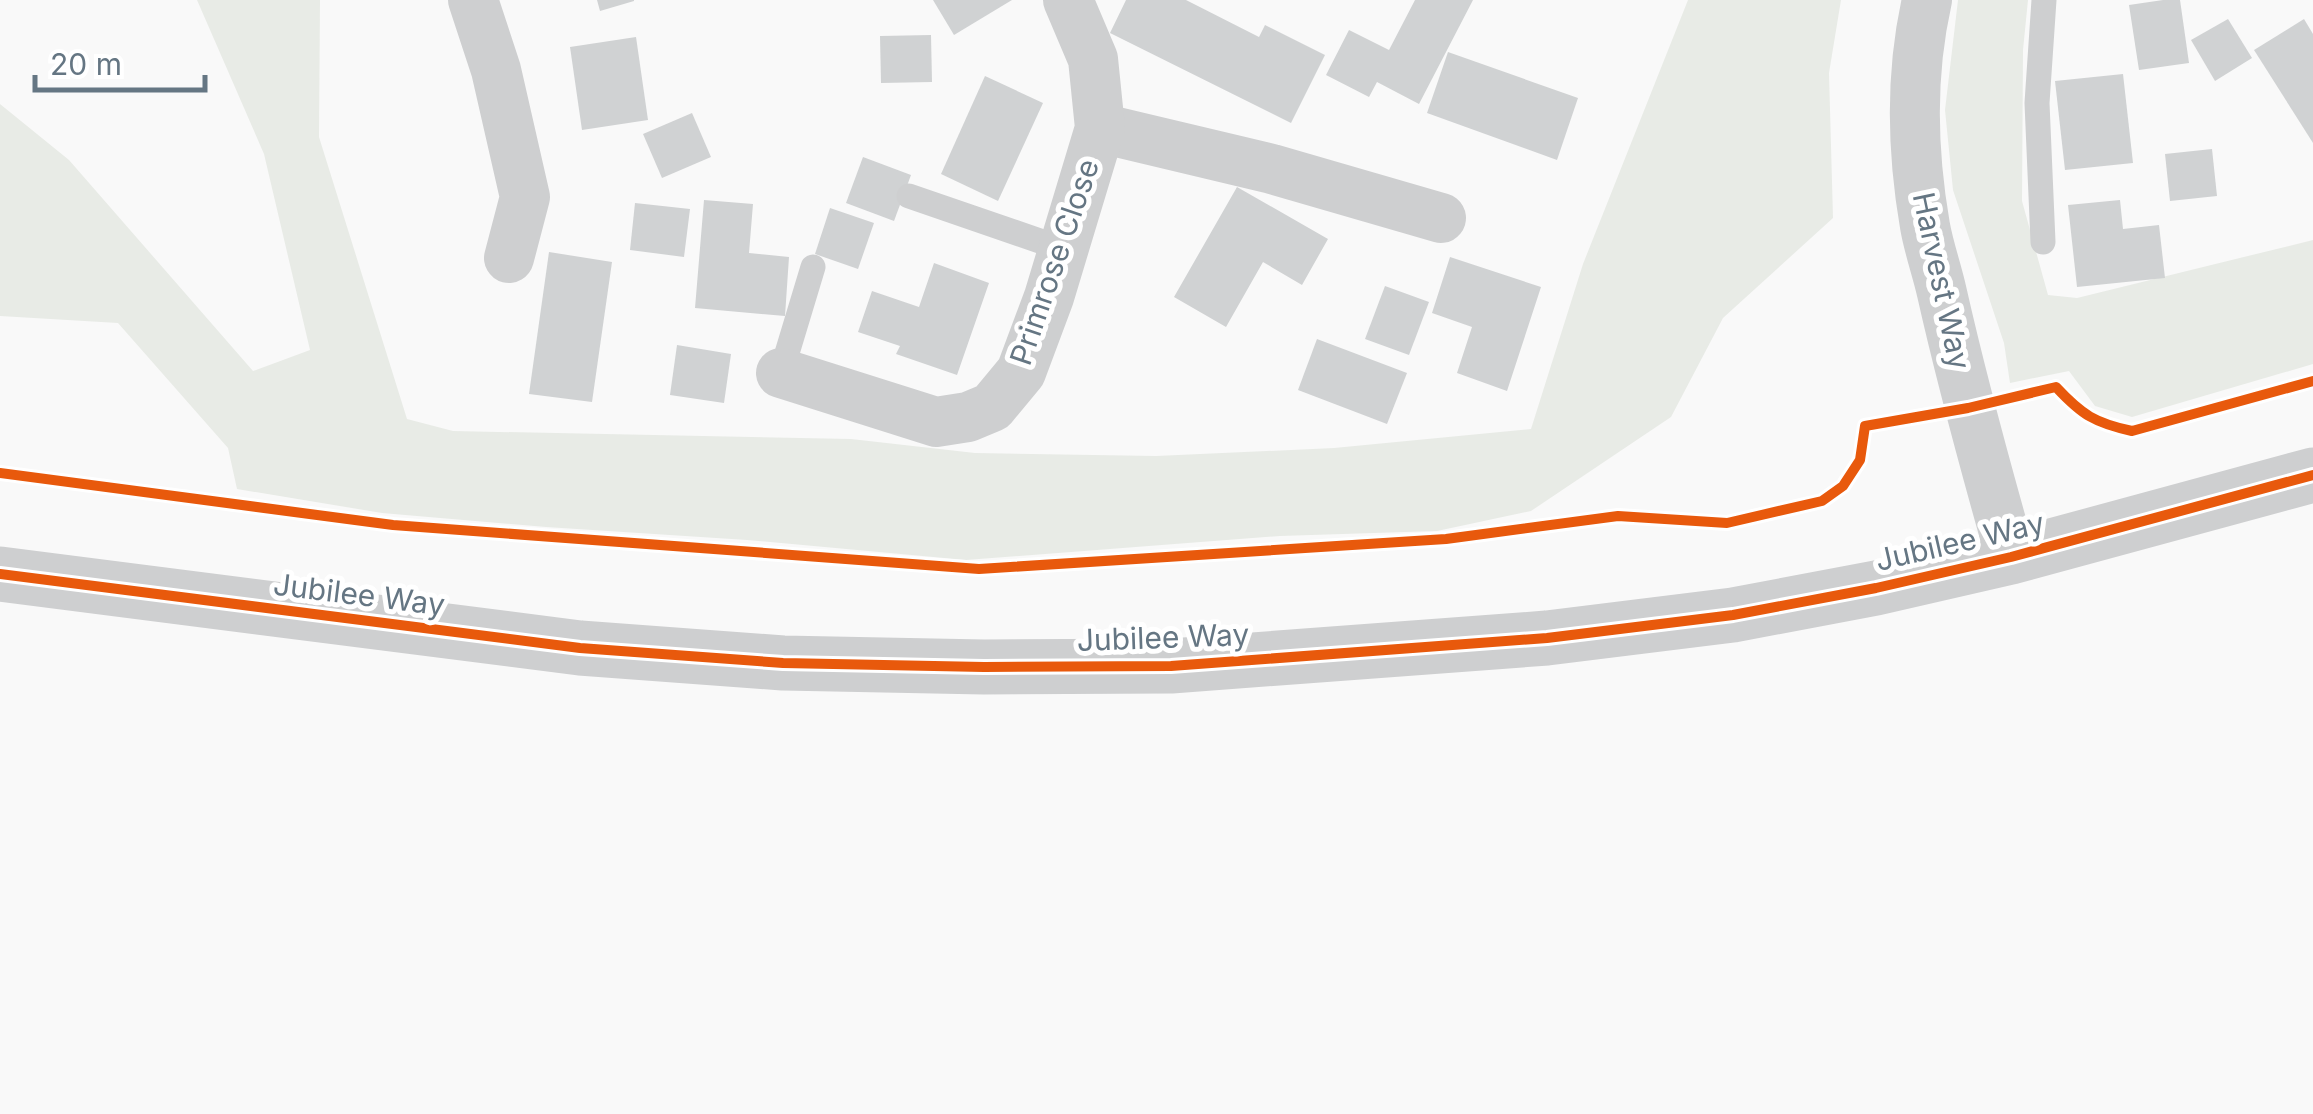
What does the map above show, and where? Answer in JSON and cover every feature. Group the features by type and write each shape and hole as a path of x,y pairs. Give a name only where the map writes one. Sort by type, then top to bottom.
{"street":[{"path":"473,0 496,70 524,197 510,258"},
{"name":"Primrose Close","path":"781,373 936,422 968,417 992,407 1021,372 1100,128 1092,59 1068,0"},
{"name":"Harvest Way","path":"1926,0 1919,33 1914,112 1926,230 1968,408 2012,557"},
{"name":"Primrose Close","path":"1100,128 1272,169 1441,218"},
{"name":"Jubilee Way","path":"0,574 580,648 783,663 1171,666 1548,638 1733,615 2012,557 2313,475"}],"lane":[{"path":"2043,242 2037,104 2044,0"},
{"path":"909,196 1063,249"},
{"path":"781,373 813,267"}],"shaded area":[{"path":"197,0 320,0 319,137 407,419 453,431 851,439 975,453 1156,456 1334,448 1531,429 1583,264 1688,0 1841,0 1829,73 1833,218 1723,318 1671,417 1531,511 1437,531 1280,536 966,560 382,513 237,489 228,448 118,323 0,316 0,104 69,160 253,371 310,350 264,154"},
{"path":"1958,0 2028,0 2023,50 2022,201 2048,295 2077,298 2313,240 2313,364 2132,417 2095,406 2069,371 2010,383 2004,343 1953,190 1945,110"}],"building":[{"path":"597,0 634,0 634,1 600,11"},
{"path":"933,0 1012,0 954,35"},
{"path":"1126,0 1186,0 1259,37 1265,25 1325,55 1291,123 1110,33"},
{"path":"1415,0 1473,0 1419,104 1377,82 1369,97 1326,75 1349,30 1389,50"},
{"path":"2180,0 2189,63 2139,70 2129,5"},
{"path":"2228,19 2252,58 2215,81 2191,40"},
{"path":"2304,19 2313,34 2313,143 2254,50"},
{"path":"931,35 932,82 881,83 880,36"},
{"path":"636,37 648,120 582,130 570,47"},
{"path":"1448,52 1578,98 1557,160 1427,113"},
{"path":"2123,74 2133,163 2065,170 2055,81"},
{"path":"985,76 1043,103 998,201 941,174"},
{"path":"692,113 711,157 662,178 643,134"},
{"path":"2212,149 2217,196 2170,201 2165,154"},
{"path":"863,157 911,175 894,221 846,203"},
{"path":"1237,187 1328,239 1302,285 1263,262 1226,327 1174,297"},
{"path":"704,200 753,204 749,253 789,257 785,316 695,308"},
{"path":"2120,200 2123,229 2159,225 2165,278 2077,287 2068,205"},
{"path":"635,203 690,209 684,257 630,250"},
{"path":"830,208 874,223 858,269 815,254"},
{"path":"549,252 612,262 592,402 529,394"},
{"path":"1450,257 1541,287 1507,391 1457,373 1472,327 1432,313"},
{"path":"934,263 989,283 957,375 896,354 900,346 858,332 872,291 919,307"},
{"path":"1385,286 1429,302 1409,355 1365,339"},
{"path":"1317,339 1407,373 1387,424 1298,390"},
{"path":"677,345 731,354 724,403 670,395"}],"cycle path":[{"path":"0,473 393,525 979,569 1446,539 1618,516 1727,523 1822,501 1843,486 1860,460 1865,426 2056,387 2090,416 2132,431 2313,381"},
{"path":"0,574 580,648 783,663 1171,666 1547,638 1733,615 2011,557 2313,475"}]}
